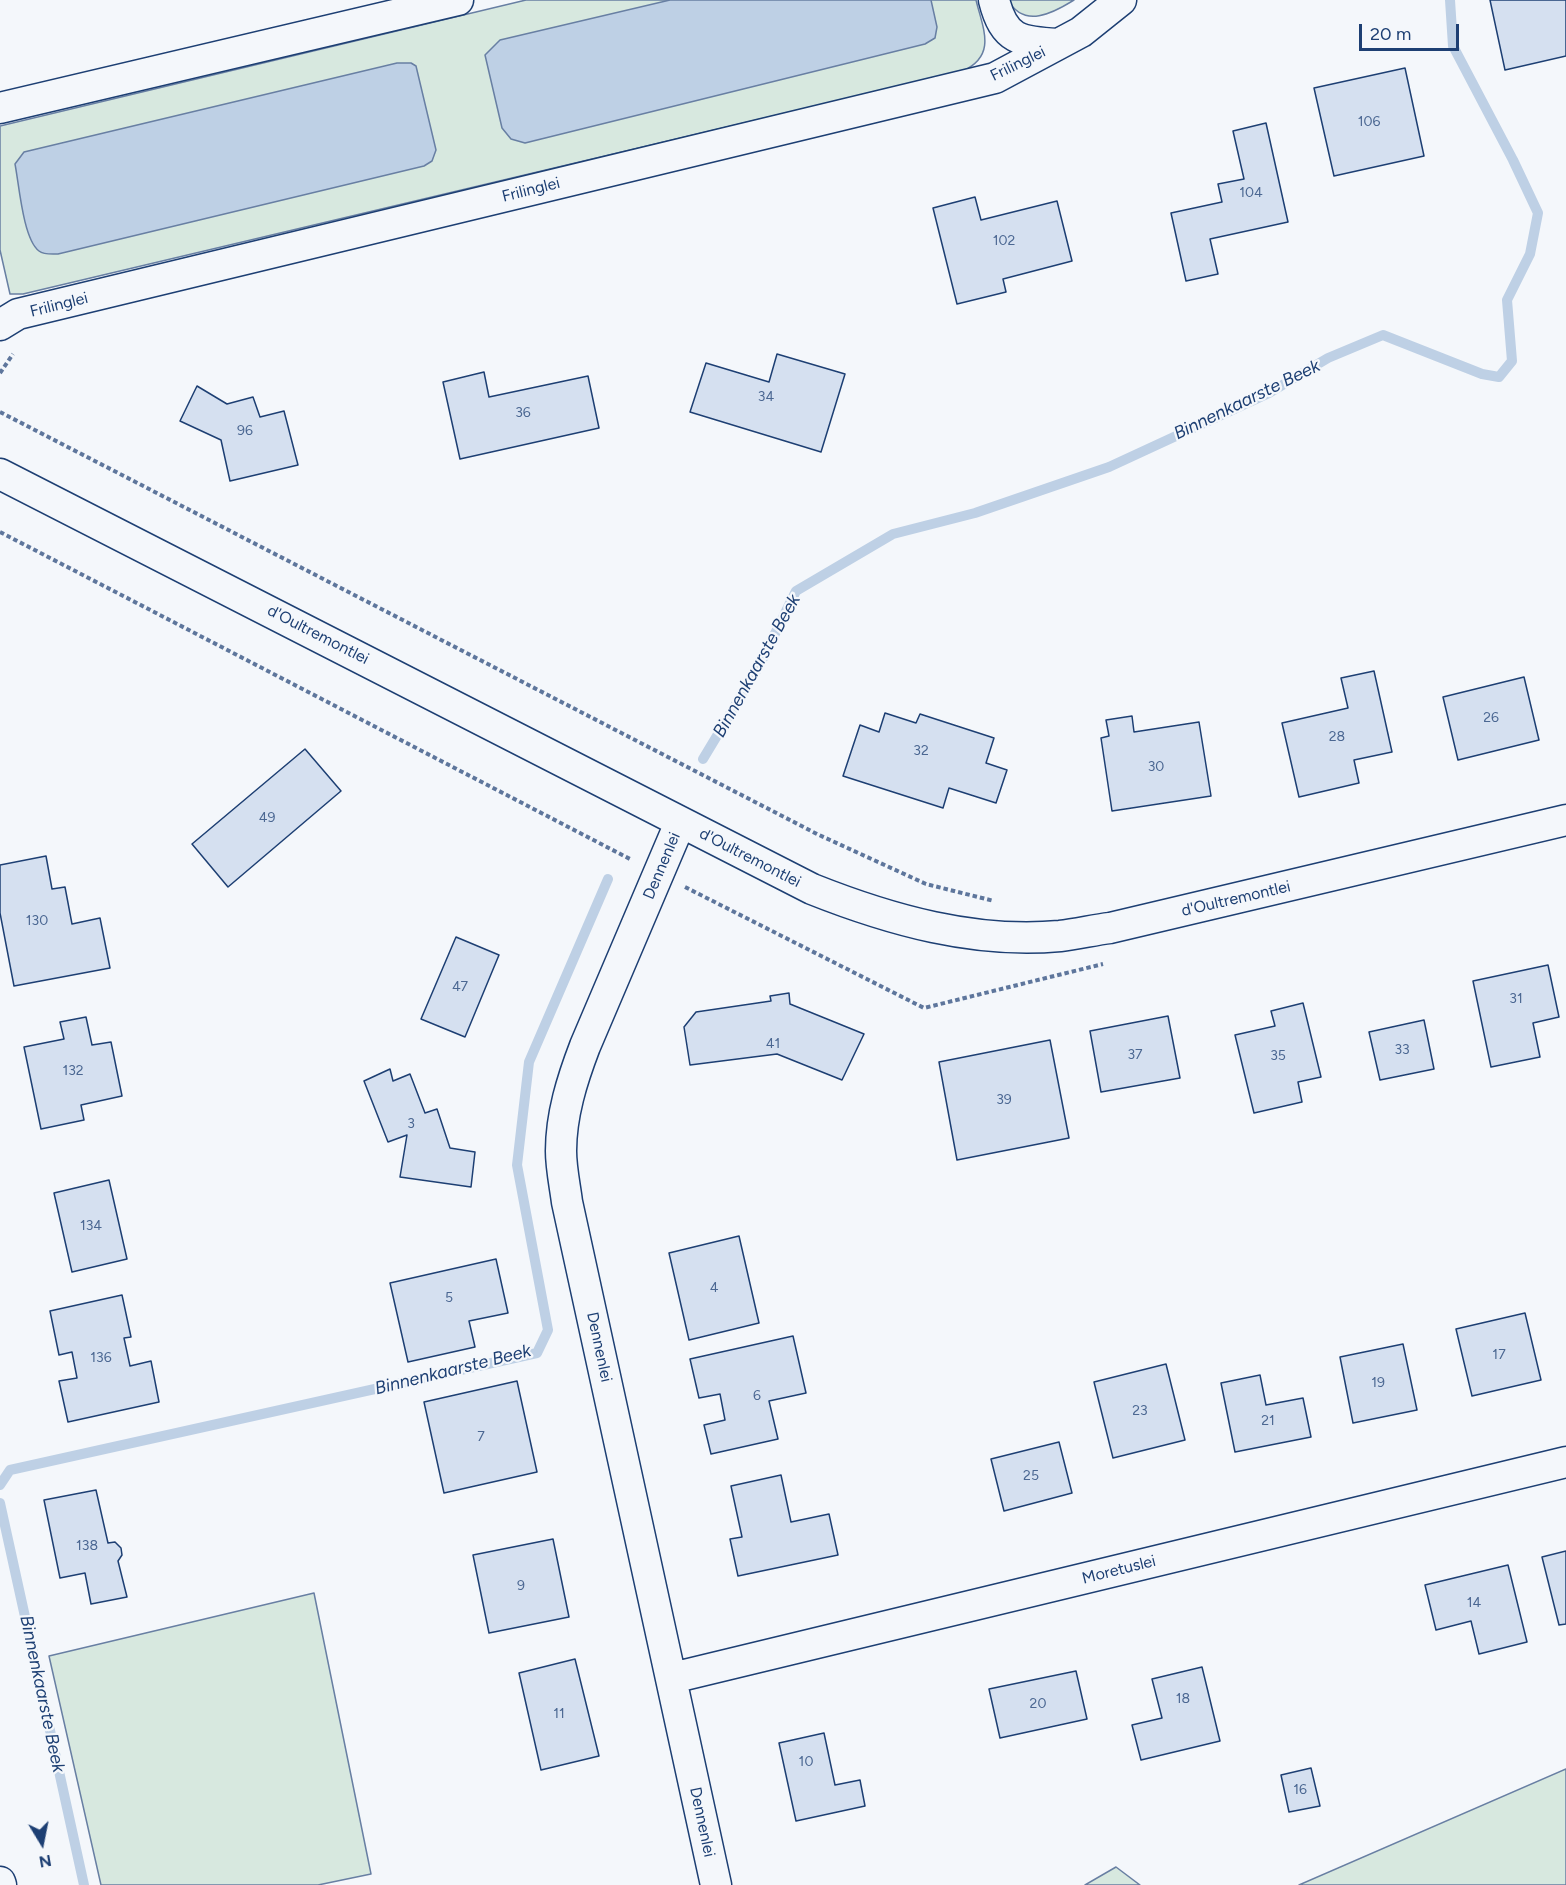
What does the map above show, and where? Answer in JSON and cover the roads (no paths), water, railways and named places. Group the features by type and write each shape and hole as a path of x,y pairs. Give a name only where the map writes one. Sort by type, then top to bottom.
{"street":[{"path":"0,108 458,0"},
{"name":"Frilinglei","path":"994,0 1000,23 1014,35 1030,43 1058,44"},
{"name":"Frilinglei","path":"0,325 18,314 995,78 1081,32 1121,0"},
{"name":"d'Oultremontlei","path":"0,474 812,889 869,911 931,927 990,936 1059,936 1110,928 1566,820"},
{"name":"Dennenlei","path":"680,823 585,1046 567,1104 561,1152 567,1203 716,1885"},
{"name":"Moretuslei","path":"672,1678 1566,1461"}],"water":[{"path":"670,0 931,0 937,27 935,38 925,44 525,143 511,139 502,128 485,55 500,40"},
{"path":"397,63 411,63 416,66 436,150 432,161 424,166 58,254 39,251 29,235 15,164 24,152"}],"waterway":[{"name":"Binnenkaarste Beek","path":"703,759 759,666 796,591 893,534 975,513 1109,467 1269,393 1328,358 1383,335 1482,374 1499,377 1512,361 1507,300 1530,254 1538,213 1453,46 1450,0"},
{"name":"Binnenkaarste Beek","path":"0,1485 10,1470 537,1353 548,1330 517,1165 529,1062 608,879"},
{"name":"Binnenkaarste Beek","path":"0,1503 84,1885"}]}
